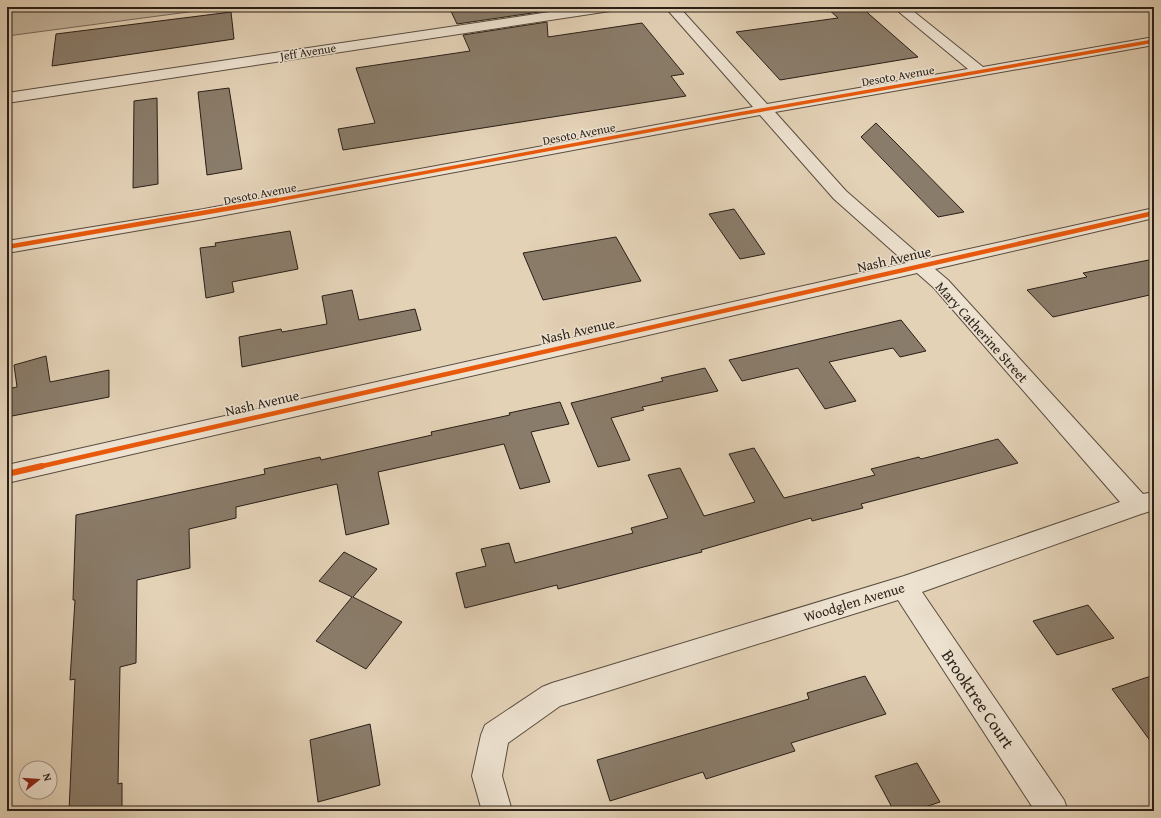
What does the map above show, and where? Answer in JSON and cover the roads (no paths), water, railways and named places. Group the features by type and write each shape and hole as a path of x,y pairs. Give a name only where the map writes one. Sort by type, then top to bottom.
{"street":[{"name":"Jeff Avenue","path":"7,98 610,7"},
{"name":"Mary Catherine Street","path":"672,7 840,195 941,284 1102,466 1146,503"},
{"path":"900,7 979,71"},
{"name":"Desoto Avenue","path":"7,247 204,214 763,110 1154,41"},
{"name":"Nash Avenue","path":"7,474 920,265 1154,213"},
{"name":"Woodglen Avenue","path":"497,811 487,776 495,735 552,696 904,587 1146,503"},
{"name":"Brooktree Court","path":"904,587 1053,811"}]}
